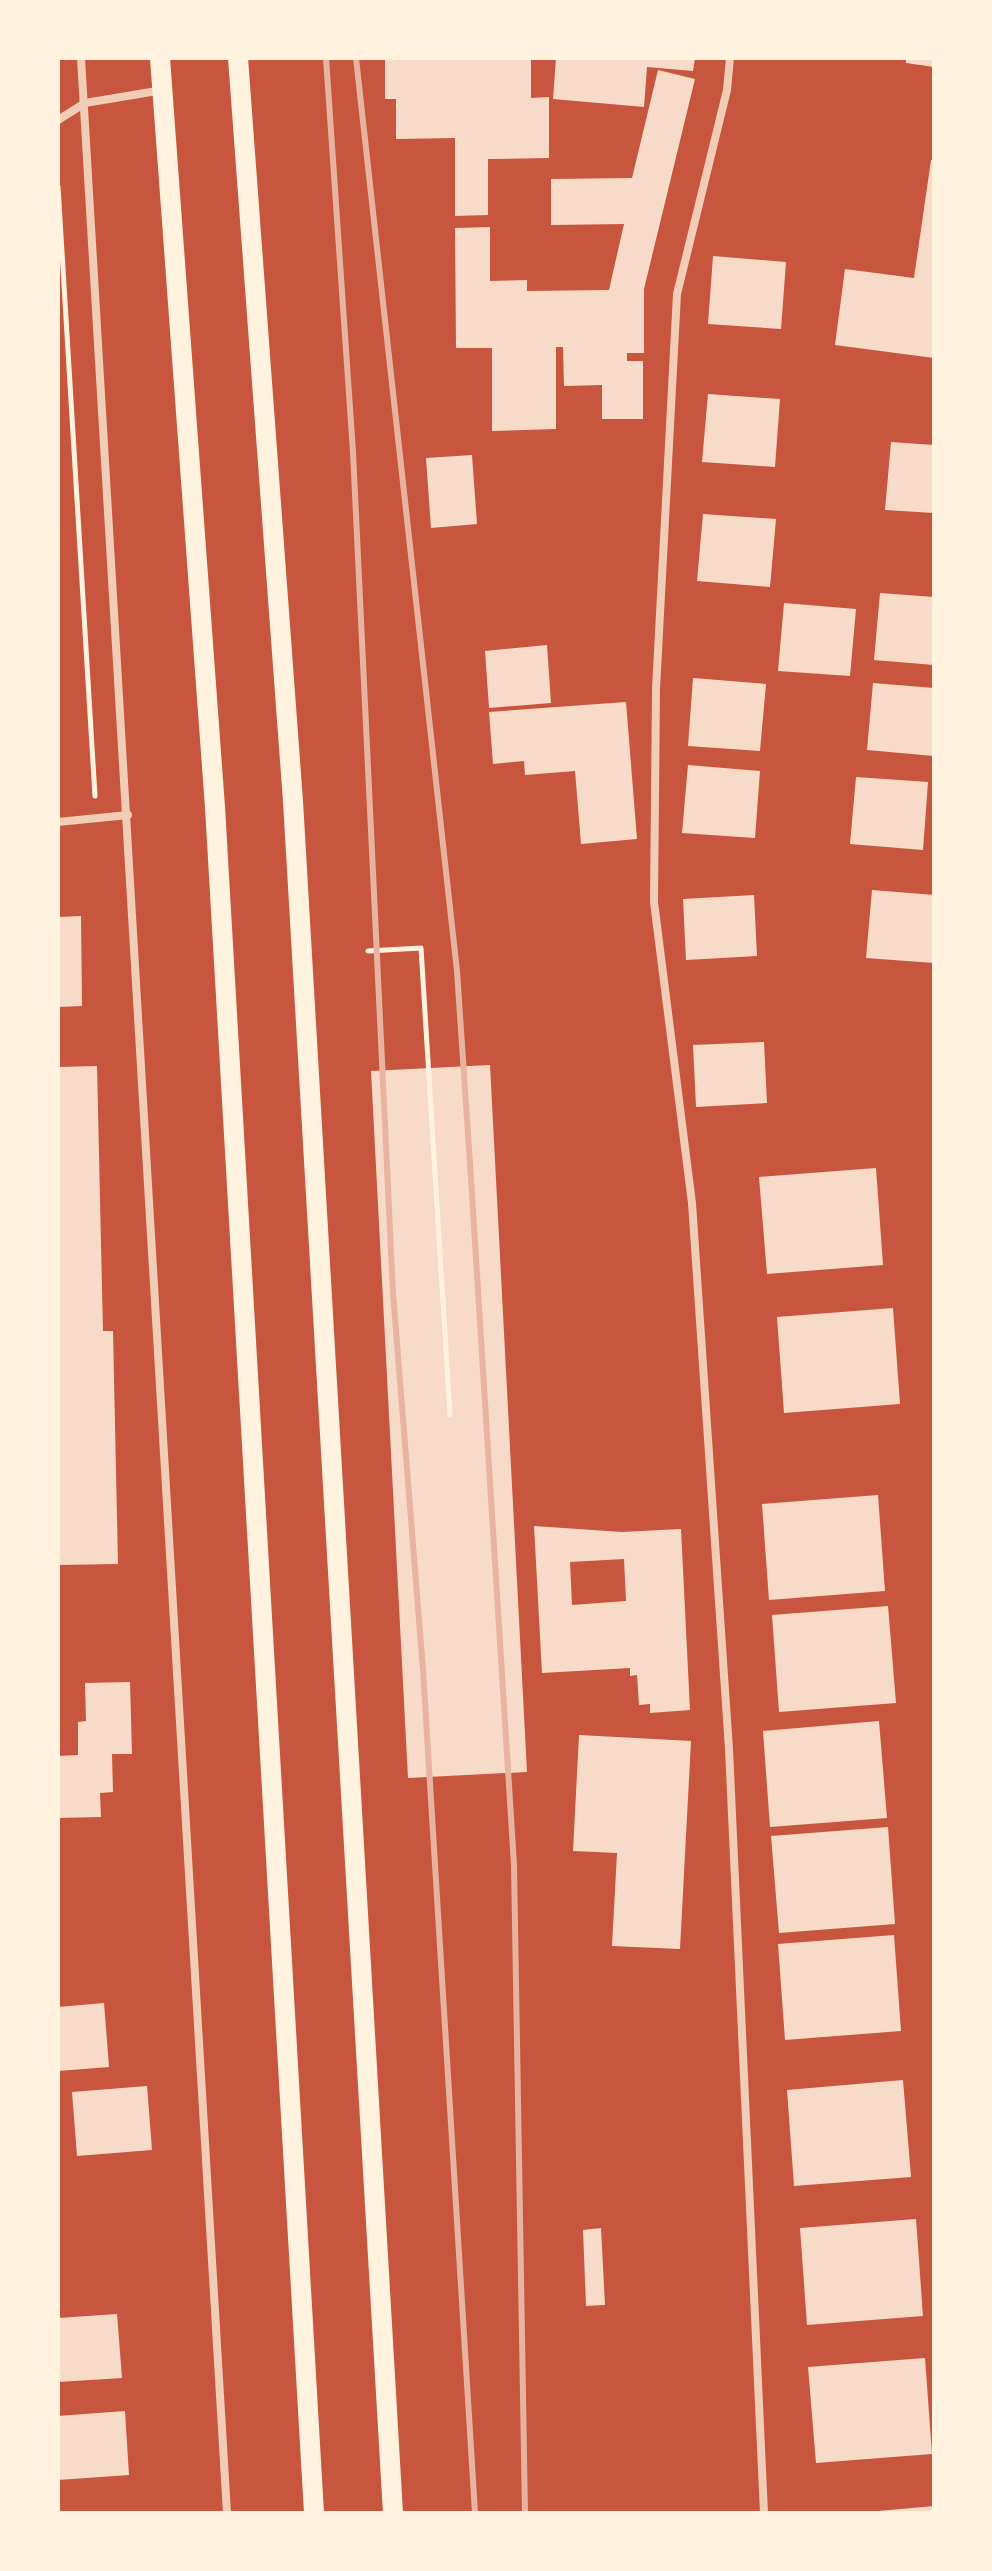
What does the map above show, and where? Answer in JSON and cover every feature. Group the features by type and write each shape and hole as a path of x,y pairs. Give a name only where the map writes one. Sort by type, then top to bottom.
{"main road":[{"path":"160,58 217,839 314,2513"},
{"path":"238,58 293,801 393,2513"}],"street":[{"path":"81,58 227,2513"},
{"path":"730,58 727,90 677,294 656,689 654,902 693,1219 729,1749 764,2513"},
{"path":"58,120 85,103 163,90"},
{"path":"58,822 128,815"}],"path":[{"path":"58,186 96,818"},
{"path":"368,951 421,948 450,1415"}],"building":[{"path":"385,58 531,58 531,98 549,97 549,158 488,159 488,215 455,216 455,138 396,139 396,99 385,99"},
{"path":"556,58 695,58 693,71 647,67 644,107 553,99"},
{"path":"906,58 934,58 934,67 906,63"},
{"path":"658,70 695,79 644,289 644,353 627,353 627,361 643,361 643,419 602,419 602,385 564,386 563,347 556,347 556,429 492,431 492,348 456,348 455,228 490,227 490,281 527,280 527,291 609,290 624,224 551,225 551,179 632,178"},
{"path":"931,160 934,160 934,358 835,345 845,269 914,278"},
{"path":"713,256 786,262 781,329 708,324"},
{"path":"708,394 780,399 775,467 702,462"},
{"path":"891,442 934,445 934,513 885,510"},
{"path":"472,455 477,524 431,528 426,458"},
{"path":"703,514 776,519 770,587 697,581"},
{"path":"880,593 934,597 934,665 874,660"},
{"path":"784,603 856,609 850,676 778,671"},
{"path":"547,645 551,703 489,708 485,651"},
{"path":"693,678 766,684 760,751 688,746"},
{"path":"873,683 934,688 934,756 867,750"},
{"path":"626,702 637,839 581,844 575,771 525,775 524,761 493,764 489,712"},
{"path":"688,765 760,771 755,838 682,833"},
{"path":"856,777 928,782 923,850 850,844"},
{"path":"872,890 934,895 934,963 866,958"},
{"path":"754,895 757,956 686,960 683,899"},
{"path":"81,916 82,1006 58,1007 58,917"},
{"path":"764,1042 767,1103 696,1107 693,1045"},
{"path":"490,1065 527,1772 408,1778 371,1071"},
{"path":"97,1066 103,1331 113,1331 118,1564 58,1565 58,1067"},
{"path":"876,1168 883,1265 767,1274 759,1177"},
{"path":"893,1308 900,1404 784,1413 777,1317"},
{"path":"878,1495 885,1591 769,1600 762,1504"},
{"path":"534,1526 622,1532 681,1529 690,1710 650,1713 650,1704 639,1705 637,1675 630,1676 630,1668 542,1673","holes":["624,1559 626,1601 572,1605 570,1562"]},
{"path":"888,1606 896,1703 779,1712 772,1615"},
{"path":"130,1682 132,1754 112,1754 113,1792 100,1793 101,1817 58,1818 58,1756 78,1755 78,1722 86,1721 85,1683"},
{"path":"879,1721 887,1818 770,1827 763,1731"},
{"path":"579,1735 691,1741 680,1949 612,1946 617,1853 573,1851"},
{"path":"888,1827 895,1924 779,1933 771,1836"},
{"path":"894,1935 901,2031 785,2040 778,1944"},
{"path":"104,2003 109,2067 58,2071 58,2007"},
{"path":"903,2080 911,2177 794,2186 787,2090"},
{"path":"147,2086 152,2150 77,2156 72,2092"},
{"path":"916,2219 923,2316 807,2325 800,2228"},
{"path":"601,2228 605,2305 586,2306 583,2230"},
{"path":"117,2314 122,2378 58,2382 58,2318"},
{"path":"925,2358 932,2454 816,2463 808,2367"},
{"path":"125,2411 129,2475 58,2480 58,2416"},
{"path":"934,2506 934,2513 878,2513 878,2511"}],"railway":[{"path":"326,58 353,452 393,1293 423,1670 475,2513"},
{"path":"356,58 457,971 514,1865 525,2513"}]}
